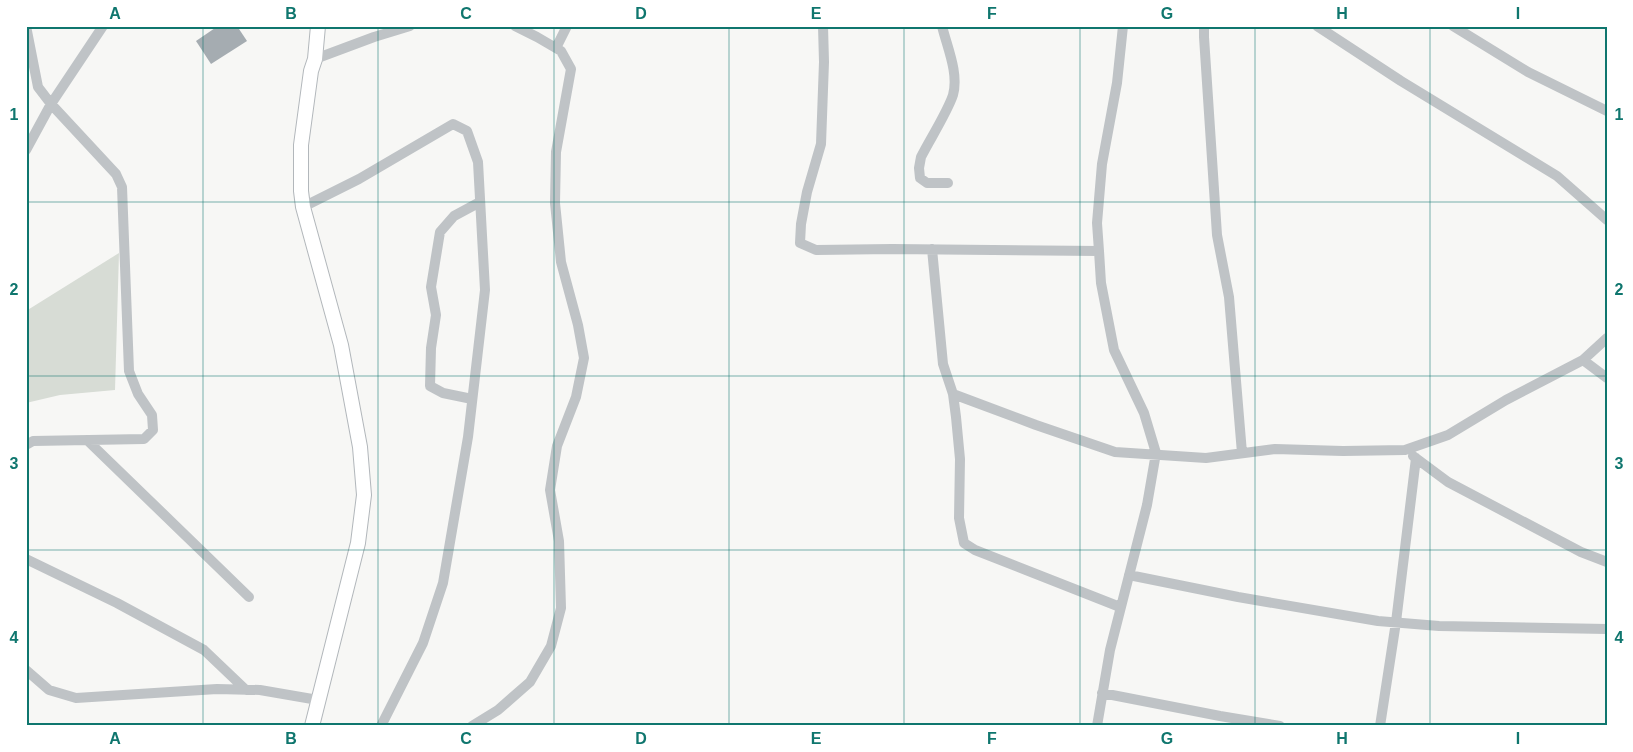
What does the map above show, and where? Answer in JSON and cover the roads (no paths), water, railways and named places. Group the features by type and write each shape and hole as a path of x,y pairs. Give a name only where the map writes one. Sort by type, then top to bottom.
{"main road":[{"path":"312,726 358,543 364,495 360,447 341,345 303,207 301,191 301,145 311,71 315,59 318,26"}],"street":[{"path":"26,26 38,86 51,104 116,174 122,187 128,371 138,394 152,415 153,430 144,439 33,441 26,445"},
{"path":"26,150 51,104 102,26"},
{"path":"315,59 410,26"},
{"path":"472,726 498,710 530,682 551,646 561,608 559,540 550,490 557,446 576,397 584,358 578,325 561,262 555,203 556,152 571,69 561,51 515,26"},
{"path":"556,48 567,26"},
{"path":"823,26 824,62 821,144 807,192 801,224 800,243 816,250 1099,251"},
{"path":"942,26 953,66 953,94 921,157 919,168 920,178 927,183 948,183"},
{"path":"1097,726 1120,607 1147,505 1156,453 1144,412 1114,350 1101,283 1097,223 1102,164 1117,83 1123,26"},
{"path":"1204,26 1217,235 1229,297 1242,453"},
{"path":"1453,26 1528,72 1607,111"},
{"path":"1320,27 1400,81 1556,176 1607,220"},
{"path":"303,207 359,180 452,124 467,130 478,162 485,290 467,447 443,583 423,643 381,726"},
{"path":"472,399 443,393 430,386 431,348 436,315 431,287 440,232 454,216 480,202"},
{"path":"932,249 944,364 953,394 960,459 959,518 964,543 974,550 1120,607"},
{"path":"953,394 1115,452 1156,453 1206,458 1275,449 1404,450 1448,436 1506,400 1583,360 1607,338"},
{"path":"1583,360 1607,378"},
{"path":"87,440 249,597"},
{"path":"1404,450 1448,482 1581,552 1607,562"},
{"path":"1380,726 1396,622 1416,458"},
{"path":"26,560 118,603 204,650 246,690"},
{"path":"1129,575 1238,597 1378,621 1439,626 1607,629"},
{"path":"26,670 50,690 76,698 217,688 260,690 318,700"},
{"path":"1102,693 1280,726"}]}
